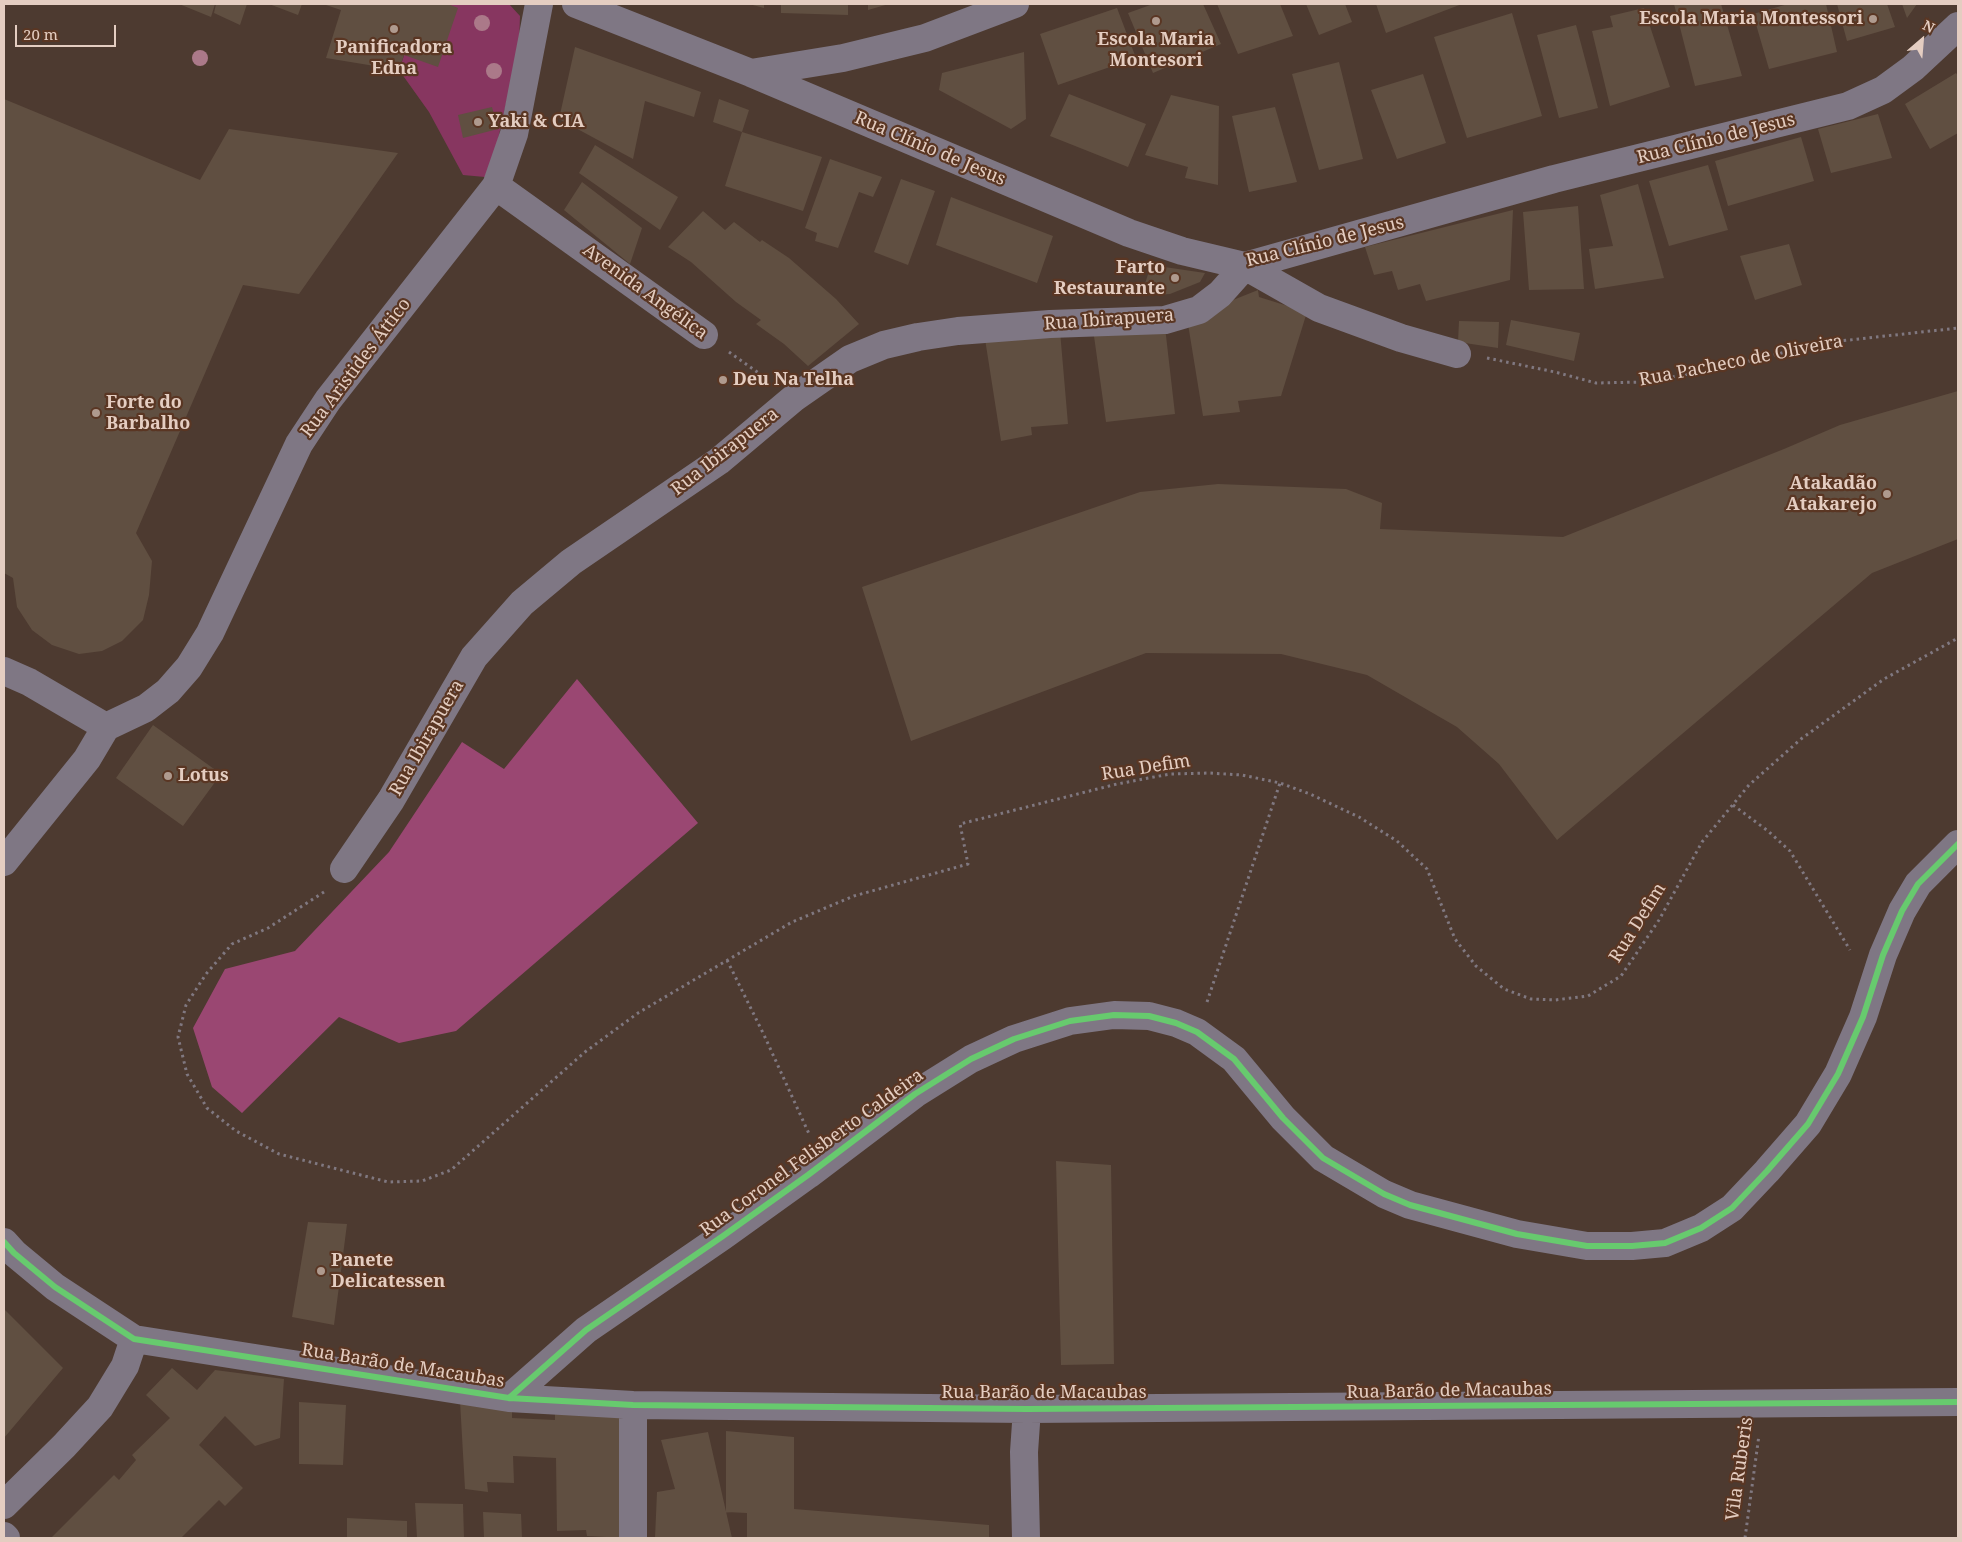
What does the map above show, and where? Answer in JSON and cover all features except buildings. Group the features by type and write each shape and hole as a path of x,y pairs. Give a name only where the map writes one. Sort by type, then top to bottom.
{"street":[{"name":"Rua Aristides Áttico","path":"106,727 146,708 168,691 189,667 210,633 299,444 328,400 496,186 514,134 539,4"},
{"path":"576,4 751,73 843,58 925,38 1015,4"},
{"name":"Rua Clínio de Jesus","path":"751,73 1128,233 1182,251 1245,266 1554,179 1848,106 1883,90 1913,68 1958,26"},
{"name":"Avenida Angélica","path":"496,186 704,335"},
{"path":"1245,266 1319,308 1401,338 1457,354"},
{"name":"Rua Ibirapuera","path":"344,869 391,800 474,657 522,603 570,562 719,461 794,398 850,359 884,345 918,337 1050,324 1165,320 1199,310 1220,294 1245,266"},
{"path":"4,671 29,682 106,727 88,759 4,862"},
{"name":"Rua Coronel Felisberto Caldeira","path":"509,1398 586,1330 723,1236 915,1094 971,1059 1014,1039 1070,1021 1114,1015 1149,1016 1176,1023 1212,1041 1234,1059 1283,1118 1323,1158 1384,1194 1410,1205 1517,1234 1587,1246 1632,1246 1665,1243 1701,1228 1732,1208 1808,1124 1838,1074 1863,1017 1883,955 1902,911 1918,884 1958,844"},
{"path":"4,1242 14,1253 55,1287 134,1339 125,1366 100,1407 64,1446 5,1501"},
{"name":"Rua Barão de Macaubas","path":"134,1339 509,1398 632,1405 1027,1409 1958,1402"},
{"path":"632,1405 633,1538"},
{"path":"1026,1538 1024,1452 1027,1409"}],"path":[{"path":"1197,1032 1280,783"},
{"path":"1733,805 1768,831 1790,851 1828,911 1872,987"},
{"path":"344,869 324,893 268,928 232,944 206,974 186,1005 178,1037 187,1074 207,1108 236,1131 279,1154 388,1182 422,1180 451,1170 585,1052 638,1013 727,960 764,1035 822,1164"}],"shaded area":[{"path":"422,4 509,4 520,16 519,46 496,148 485,177 463,175 429,112 399,70"},
{"path":"577,679 698,823 456,1031 399,1043 339,1017 242,1113 212,1087 193,1028 225,969 295,951 389,852 462,742 504,769"}],"cycle path":[{"path":"509,1398 586,1330 723,1236 915,1094 971,1059 1014,1039 1070,1021 1114,1015 1149,1016 1176,1023 1197,1032 1234,1059 1283,1118 1323,1158 1384,1194 1410,1205 1517,1234 1587,1246 1632,1246 1665,1243 1701,1228 1732,1208 1808,1124 1838,1074 1863,1017 1883,955 1902,911 1918,884 1958,844"},
{"path":"4,1242 14,1253 55,1287 134,1339 509,1398 633,1405 1027,1409 1958,1402"}],"place":[{"name":"Escola Maria Montessori","path":"1873,19"},
{"name":"Escola Maria Montesori","path":"1156,21"},
{"name":"Panificadora Edna","path":"394,29"},
{"name":"Yaki & CIA","path":"478,122"},
{"name":"Farto Restaurante","path":"1175,278"},
{"name":"Deu Na Telha","path":"723,380"},
{"name":"Forte do Barbalho","path":"96,413"},
{"name":"Atakadão Atakarejo","path":"1887,494"},
{"name":"Lotus","path":"168,776"},
{"name":"Panete Delicatessen","path":"321,1271"}]}
